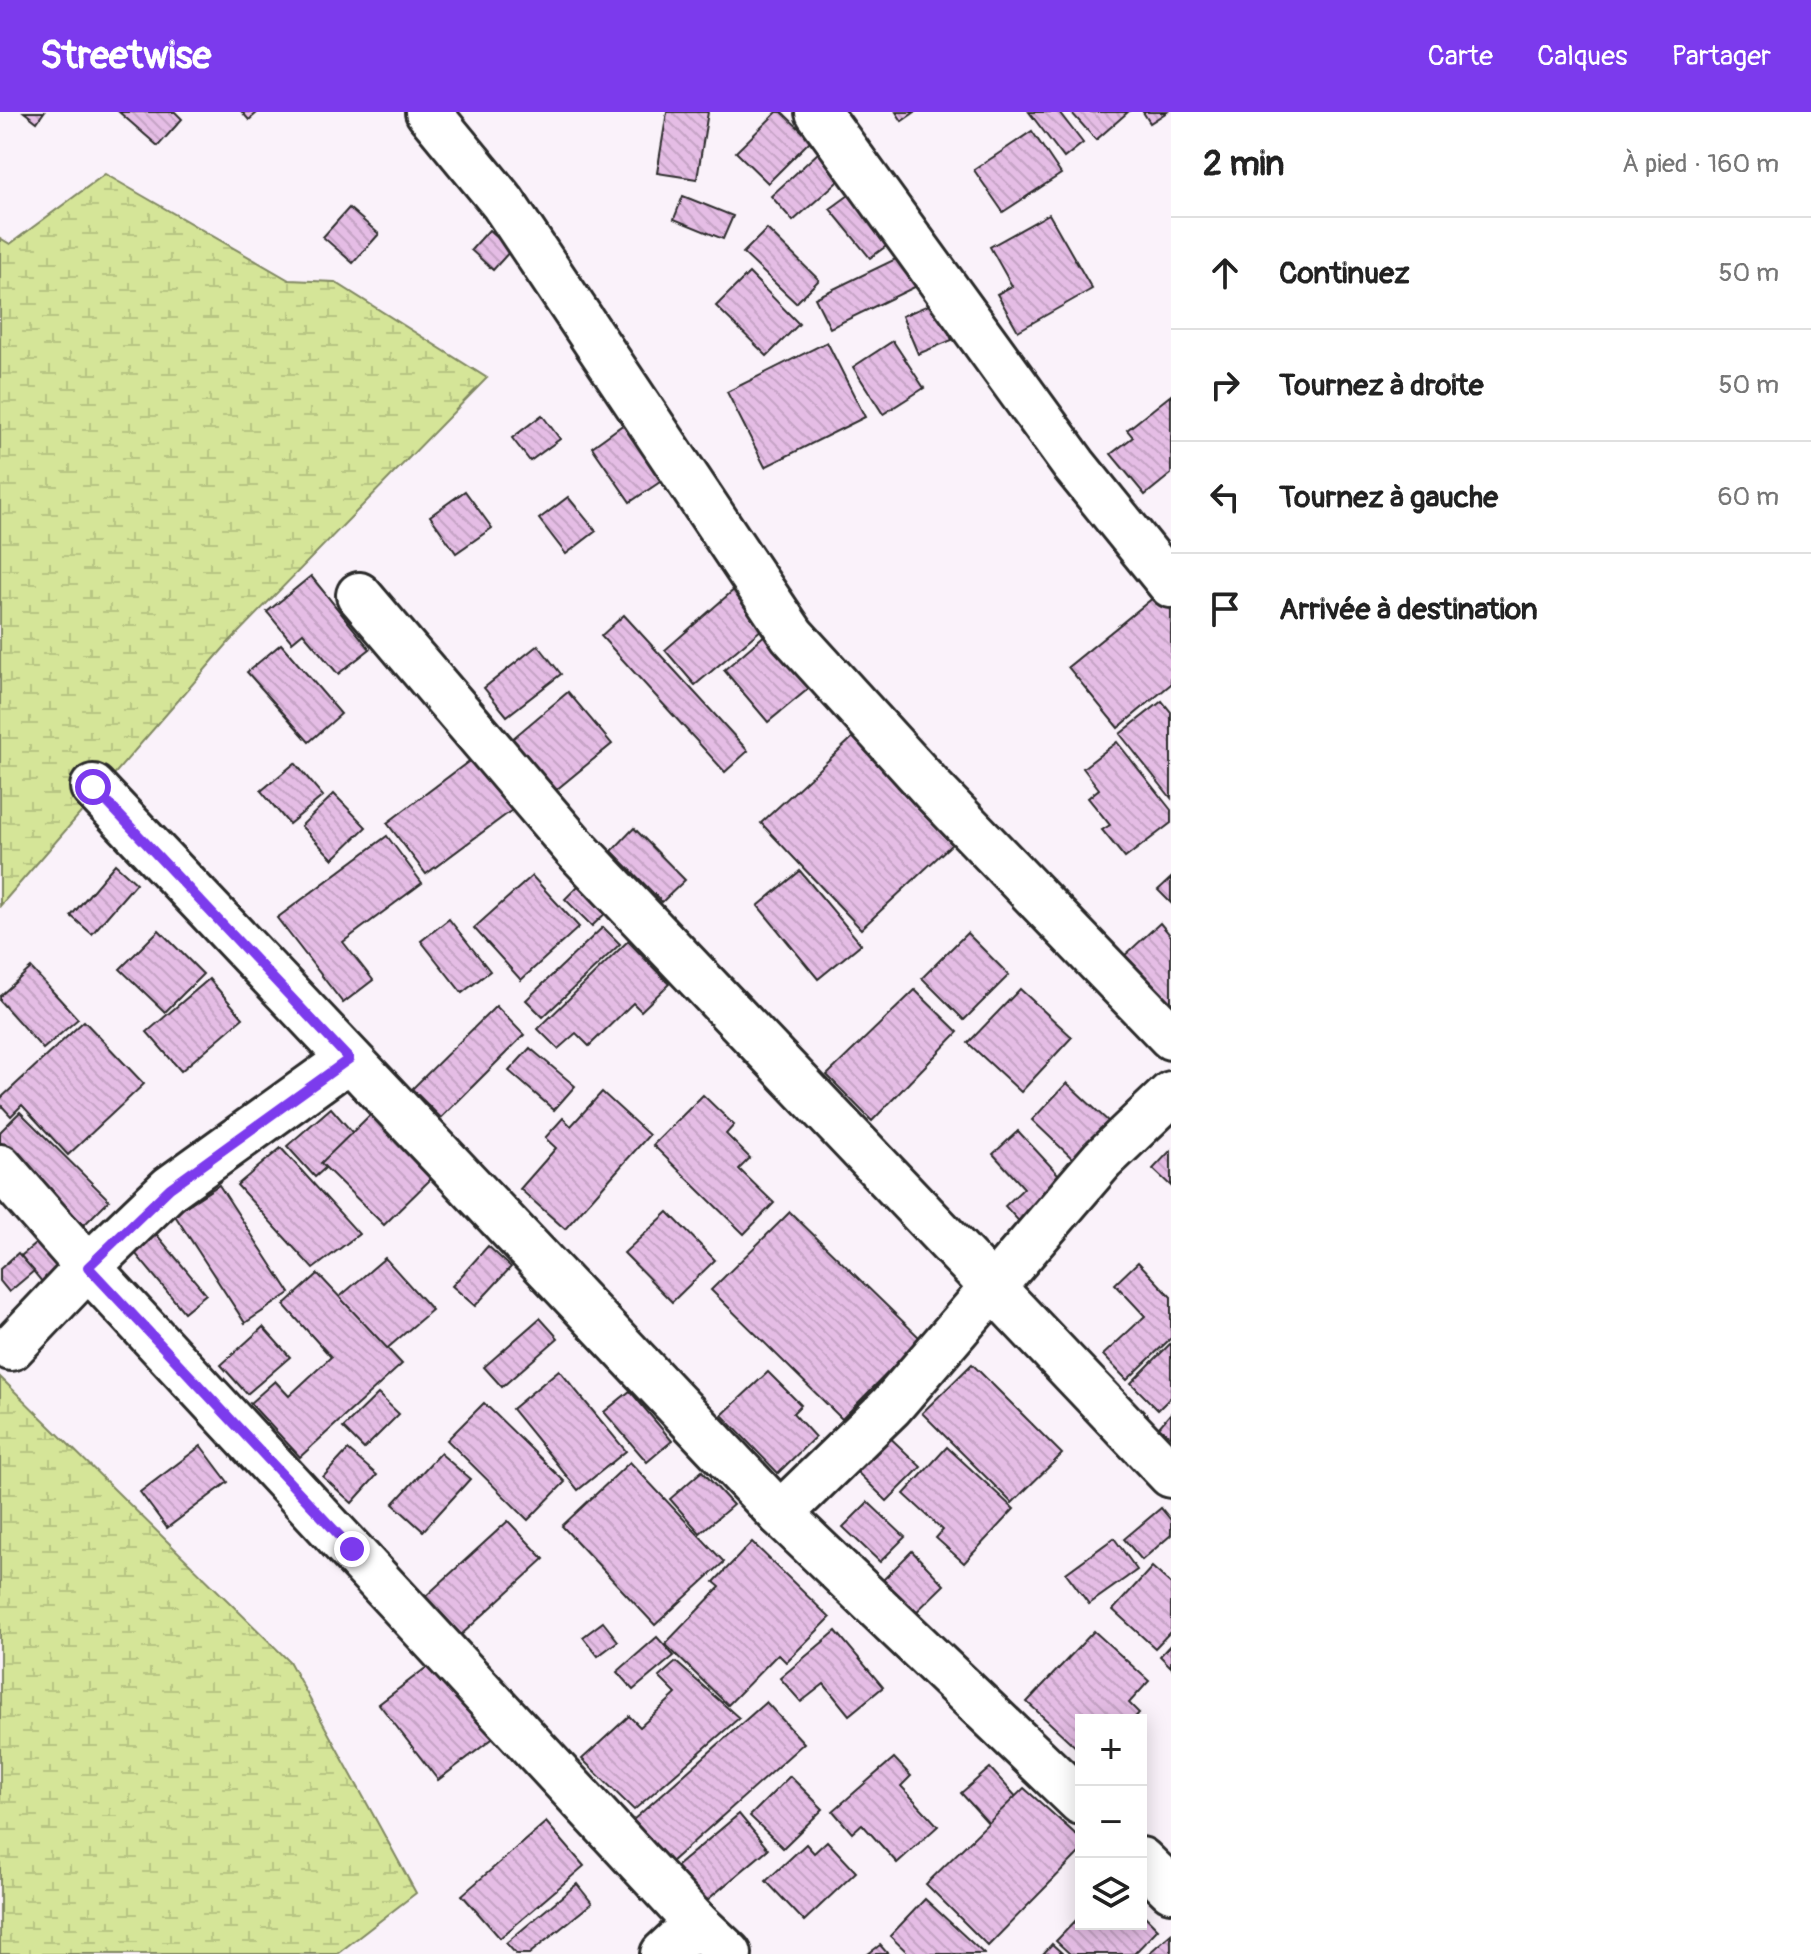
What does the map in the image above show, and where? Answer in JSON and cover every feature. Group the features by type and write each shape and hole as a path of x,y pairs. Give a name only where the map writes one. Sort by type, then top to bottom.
{"street":[{"path":"428,112 503,203 792,635 933,790 1171,1037"},
{"path":"818,112 1074,465 1171,585"},
{"path":"359,595 574,847 1171,1475"},
{"path":"93,787 780,1514 1075,1796"},
{"path":"11,1348 88,1267 170,1188 349,1059"},
{"path":"780,1514 891,1406 1102,1160 1171,1094"},
{"path":"0,1167 88,1267 696,1923 729,1954"},
{"path":"1147,1866 1171,1889"},
{"path":"663,1954 696,1923"}],"green space":[{"path":"105,174 289,280 335,282 487,378 229,642 0,906 0,238 10,244"},
{"path":"0,1377 289,1661 416,1893 337,1954 0,1954"}],"building":[{"path":"24,112 44,112 37,122"},
{"path":"119,112 175,112 182,119 158,146"},
{"path":"242,112 258,112 249,120"},
{"path":"667,112 708,112 697,179 657,173"},
{"path":"777,112 782,112 811,140 768,183 736,152"},
{"path":"896,112 915,112 902,121"},
{"path":"1029,112 1059,112 1083,143 1064,158"},
{"path":"1071,112 1128,112 1096,140"},
{"path":"1143,112 1167,112 1150,123"},
{"path":"1032,131 1061,174 1003,212 974,170"},
{"path":"830,142 853,168 793,221 771,196"},
{"path":"849,195 889,244 870,258 830,209"},
{"path":"683,196 733,216 723,239 674,219"},
{"path":"349,208 379,234 353,263 323,237"},
{"path":"1049,214 1092,289 1018,331 997,294 1012,286 990,247"},
{"path":"767,229 819,280 796,303 743,253"},
{"path":"489,230 511,250 493,270 471,250"},
{"path":"908,253 923,283 830,328 815,298"},
{"path":"749,273 799,324 767,356 716,306"},
{"path":"936,302 952,340 918,354 902,316"},
{"path":"893,341 924,388 883,414 853,367"},
{"path":"827,342 865,417 765,467 727,392"},
{"path":"1171,395 1171,474 1145,495 1111,454 1133,437 1127,430"},
{"path":"542,415 560,439 530,461 512,438"},
{"path":"624,424 663,480 630,502 592,447"},
{"path":"465,491 492,528 456,553 430,516"},
{"path":"568,497 596,531 566,554 539,519"},
{"path":"311,576 370,649 338,674 303,633 292,642 267,612"},
{"path":"736,588 768,624 695,685 665,650"},
{"path":"1159,593 1171,607 1171,684 1118,728 1068,667"},
{"path":"624,615 748,751 725,772 601,636"},
{"path":"774,627 819,680 768,722 724,670"},
{"path":"281,644 341,714 309,742 247,672"},
{"path":"538,645 561,674 507,716 484,688"},
{"path":"568,692 612,744 556,790 512,739"},
{"path":"1162,701 1171,712 1171,798 1120,734"},
{"path":"864,727 910,775 898,787 952,844 861,929 761,823"},
{"path":"1117,742 1171,810 1171,823 1125,858 1102,830 1110,825 1088,798 1099,789 1083,768"},
{"path":"476,756 515,808 426,874 387,823"},
{"path":"295,763 323,796 289,824 261,791"},
{"path":"334,794 366,827 333,859 301,826"},
{"path":"634,828 685,880 662,902 612,851"},
{"path":"387,836 422,883 343,942 373,980 343,1003 277,918"},
{"path":"115,864 136,883 92,934 71,916"},
{"path":"800,871 861,944 818,979 758,906"},
{"path":"532,876 579,927 521,980 474,928"},
{"path":"586,878 613,906 592,926 565,899"},
{"path":"1171,878 1171,903 1158,890"},
{"path":"449,919 490,971 462,993 421,941"},
{"path":"1160,923 1171,936 1171,1010 1123,957"},
{"path":"603,927 620,944 543,1017 526,1000"},
{"path":"159,930 203,974 165,1012 120,969"},
{"path":"967,933 1009,975 964,1020 922,978"},
{"path":"628,941 669,984 641,1011 633,1003 589,1046 576,1033 558,1049 538,1029"},
{"path":"31,968 78,1019 43,1049 0,1001 0,996"},
{"path":"209,979 243,1018 181,1071 147,1032"},
{"path":"1020,989 1072,1037 1021,1092 968,1043"},
{"path":"915,990 958,1032 872,1121 827,1075"},
{"path":"496,1006 524,1035 441,1118 412,1089"},
{"path":"84,1021 144,1084 68,1155 22,1105 11,1116 0,1104 0,1099"},
{"path":"530,1048 575,1086 554,1110 509,1071"},
{"path":"1067,1083 1109,1122 1074,1160 1032,1120"},
{"path":"602,1092 649,1135 565,1229 520,1189 556,1148 545,1138 563,1118 571,1126"},
{"path":"703,1095 734,1125 726,1134 750,1158 739,1169 774,1203 744,1234 653,1145"},
{"path":"331,1108 358,1139 315,1177 287,1146"},
{"path":"20,1112 109,1200 84,1225 0,1142 0,1132"},
{"path":"373,1112 435,1175 384,1225 321,1163"},
{"path":"1018,1131 1071,1188 1026,1229 1005,1206 1024,1188 993,1154"},
{"path":"281,1148 359,1234 313,1269 237,1185"},
{"path":"1171,1150 1171,1186 1153,1169"},
{"path":"219,1185 290,1293 245,1323 174,1214"},
{"path":"668,1212 715,1260 672,1302 624,1253"},
{"path":"790,1212 921,1339 842,1419 711,1290"},
{"path":"152,1229 206,1294 184,1312 130,1247"},
{"path":"41,1239 71,1276 51,1293 21,1256"},
{"path":"488,1246 511,1267 475,1306 452,1286"},
{"path":"18,1253 34,1271 9,1292 0,1281 0,1269"},
{"path":"385,1258 432,1310 384,1351 337,1299"},
{"path":"1138,1262 1171,1297 1171,1338 1127,1380 1103,1355 1145,1316 1115,1284"},
{"path":"318,1274 402,1364 300,1457 250,1403 275,1381 289,1396 331,1357 284,1305"},
{"path":"540,1318 558,1338 502,1387 484,1367"},
{"path":"263,1327 290,1357 247,1394 221,1365"},
{"path":"1171,1343 1171,1397 1158,1410 1131,1383"},
{"path":"972,1364 1062,1454 1012,1503 922,1413"},
{"path":"559,1370 626,1451 578,1490 512,1409"},
{"path":"768,1372 801,1405 793,1413 815,1437 778,1473 722,1415"},
{"path":"630,1391 672,1441 647,1462 604,1412"},
{"path":"378,1394 399,1414 364,1449 343,1428"},
{"path":"484,1403 565,1482 528,1520 447,1440"},
{"path":"1171,1413 1171,1437 1159,1427"},
{"path":"882,1430 921,1467 887,1501 849,1464"},
{"path":"201,1446 228,1482 167,1528 140,1492"},
{"path":"947,1447 1014,1509 964,1563 936,1538 943,1530 904,1494"},
{"path":"348,1450 377,1475 352,1503 323,1477"},
{"path":"440,1453 470,1479 423,1531 393,1504"},
{"path":"630,1462 724,1562 655,1625 562,1526"},
{"path":"702,1471 733,1505 700,1533 670,1499"},
{"path":"868,1502 905,1537 880,1562 843,1527"},
{"path":"1161,1508 1171,1520 1171,1535 1142,1560 1124,1539"},
{"path":"508,1521 544,1559 450,1645 414,1607"},
{"path":"1114,1538 1137,1570 1089,1604 1066,1573"},
{"path":"752,1542 830,1618 786,1662 778,1654 728,1705 665,1644 720,1587 714,1582"},
{"path":"912,1551 944,1585 907,1621 875,1588"},
{"path":"1152,1567 1171,1584 1171,1631 1155,1648 1113,1610"},
{"path":"603,1622 618,1641 598,1656 583,1637"},
{"path":"836,1631 883,1687 849,1715 824,1684 801,1702 780,1678"},
{"path":"1094,1631 1149,1681 1129,1703 1138,1714 1075,1714 1075,1746 1027,1702"},
{"path":"657,1637 674,1656 633,1690 617,1672"},
{"path":"1171,1644 1171,1667 1160,1656"},
{"path":"440,1657 500,1733 438,1780 379,1704"},
{"path":"676,1662 739,1718 634,1810 582,1759 629,1716 640,1727 676,1694 659,1677"},
{"path":"766,1702 804,1743 671,1862 633,1820"},
{"path":"894,1758 911,1776 901,1786 938,1826 897,1863 862,1824 852,1833 833,1811"},
{"path":"990,1768 1020,1801 991,1826 961,1793"},
{"path":"790,1776 823,1809 783,1848 750,1816"},
{"path":"1024,1788 1075,1834 1075,1857 988,1946 926,1884"},
{"path":"739,1814 768,1849 700,1906 671,1871"},
{"path":"546,1822 584,1866 500,1938 462,1895"},
{"path":"827,1841 856,1872 804,1921 766,1881 806,1844 814,1853"},
{"path":"577,1884 592,1903 529,1954 516,1954 506,1943"},
{"path":"925,1899 984,1954 909,1954 890,1936"},
{"path":"1147,1918 1158,1929 1134,1954 1070,1954 1056,1941 1075,1921 1075,1930 1147,1930"},
{"path":"1171,1934 1171,1954 1149,1953"},
{"path":"1052,1944 1063,1954 1043,1954"},
{"path":"880,1945 888,1954 868,1954"}],"route":[{"path":"93,787 349,1059 170,1188 88,1267 352,1549"}]}
